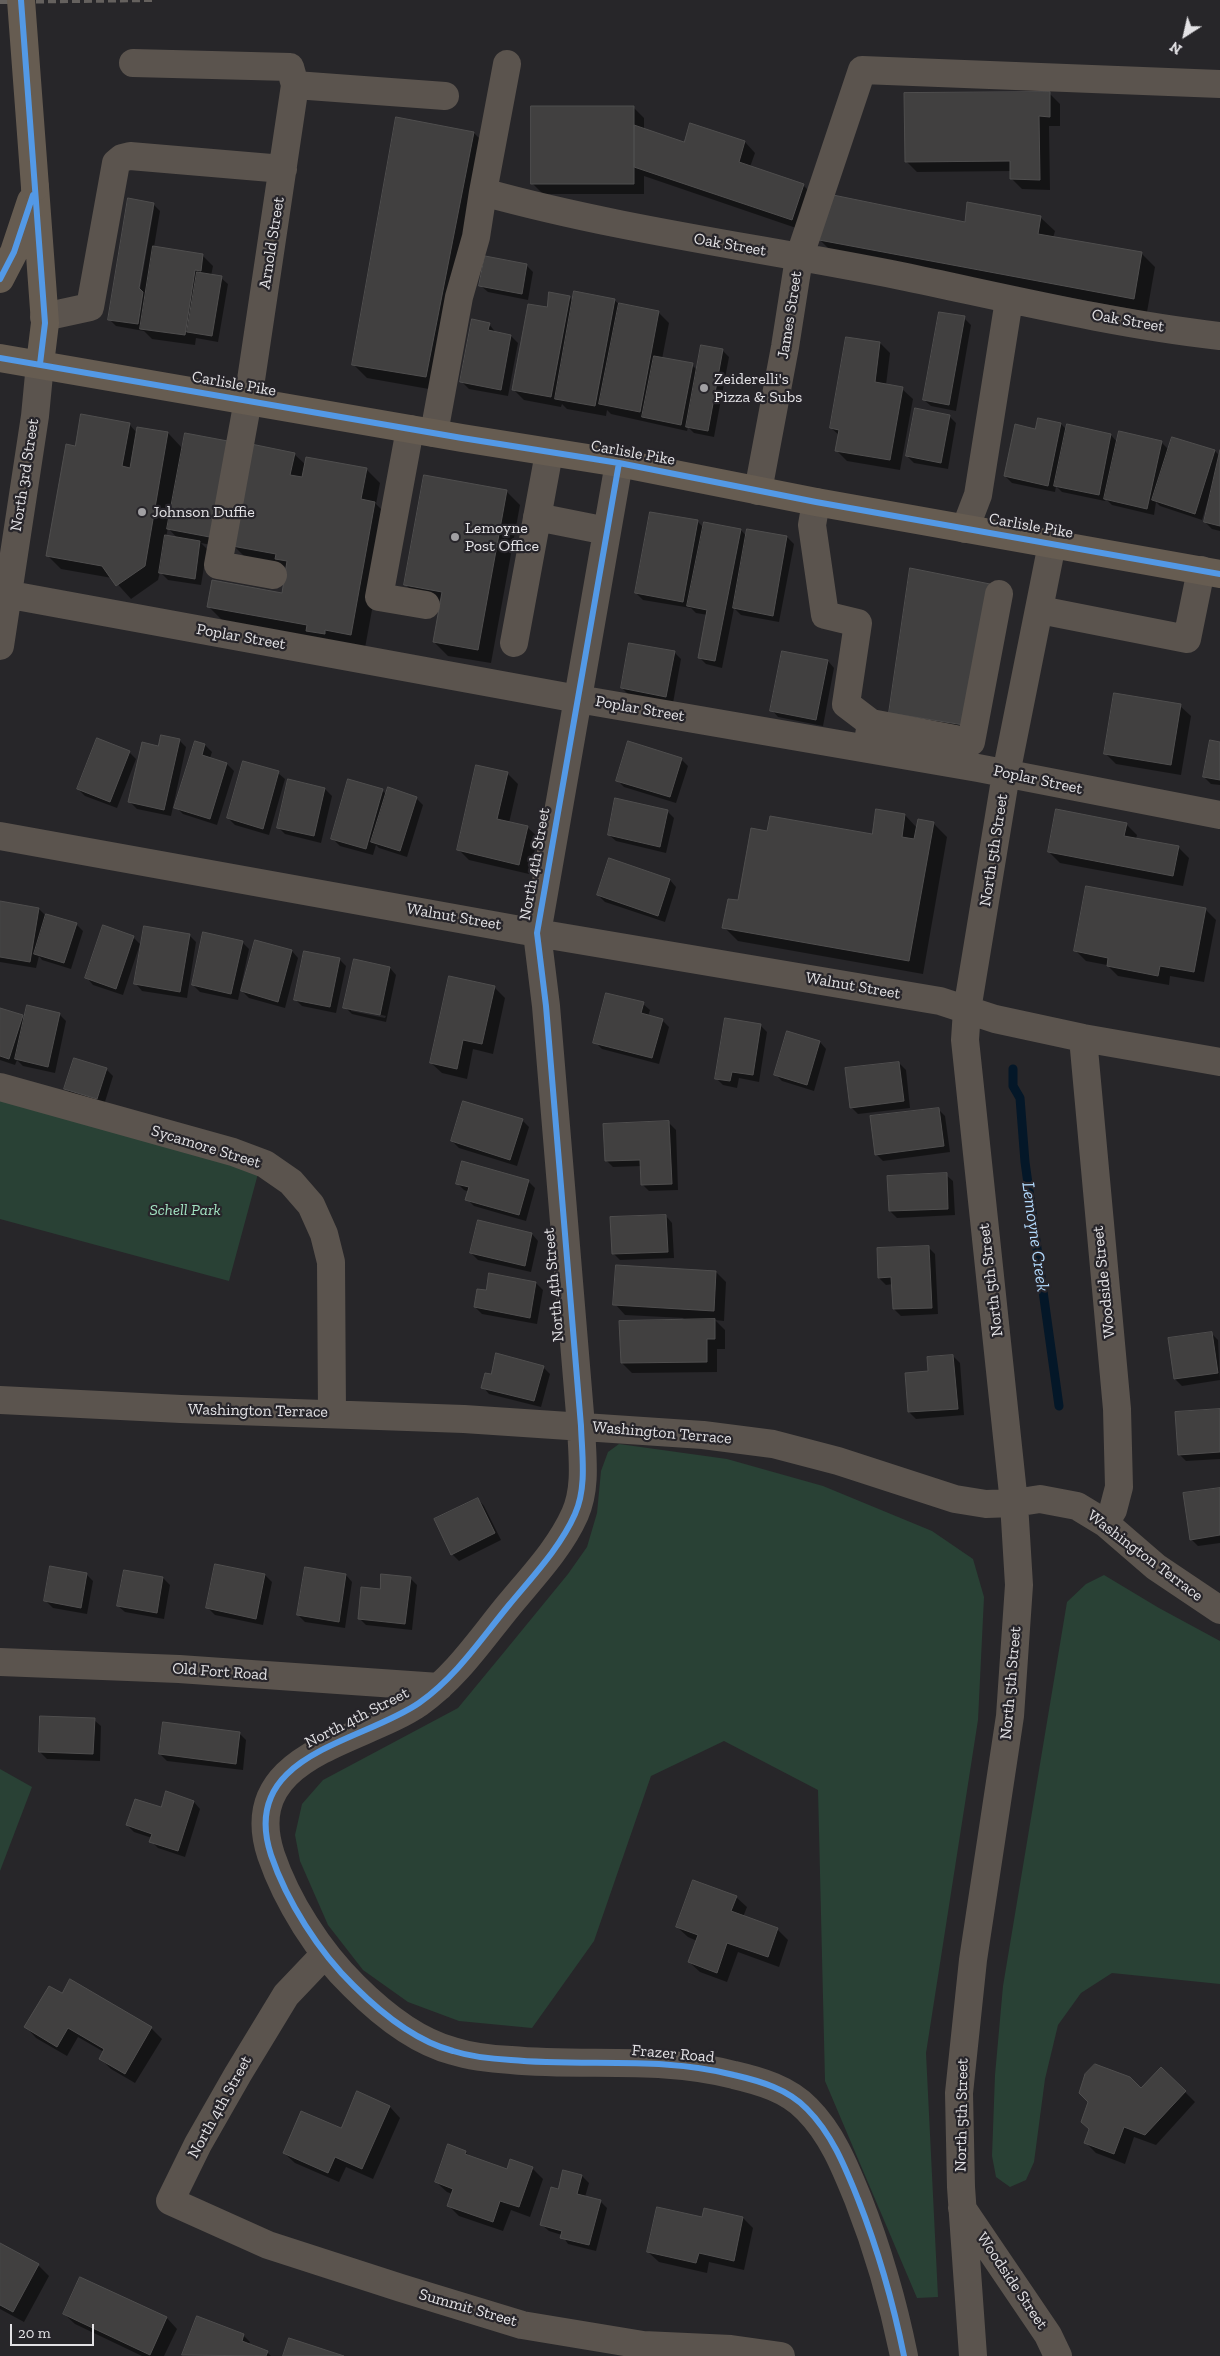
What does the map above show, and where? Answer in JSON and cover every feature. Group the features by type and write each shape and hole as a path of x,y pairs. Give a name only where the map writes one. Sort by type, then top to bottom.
{"main road":[{"path":"21,0 44,318 40,364"},
{"path":"0,279 14,252 35,187"},
{"name":"Carlisle Pike","path":"0,358 549,453 619,463 816,502 1210,572"}],"street":[{"path":"133,63 290,67 296,85 445,96"},
{"path":"426,605 379,597 422,431 476,237 507,64"},
{"name":"James Street","path":"758,491 785,347 799,258 862,70 1216,83"},
{"name":"Arnold Street","path":"273,575 218,565 248,400 296,85"},
{"path":"44,318 90,307 116,163 122,158 130,156 283,169"},
{"name":"Oak Street","path":"483,192 610,223 901,276 1009,300 1220,336"},
{"path":"965,528 978,495 1009,300"},
{"name":"North 3rd Street","path":"0,646 7,547 35,416 40,364"},
{"path":"514,643 549,453"},
{"name":"North 4th Street","path":"170,2201 198,2144 286,1995 325,1954 283,1883 270,1854 266,1805 270,1796 291,1772 313,1753 397,1716 418,1704 449,1679 546,1559 575,1515 581,1497 583,1469 581,1426 546,1006 537,933 619,463"},
{"path":"816,502 812,525 825,615 858,623 846,704 869,736"},
{"path":"537,517 607,531"},
{"name":"North 5th Street","path":"972,2356 962,2208 959,2092 973,1960 1010,1716 1019,1585 1014,1504 966,1060 967,1010 1006,774 1052,544"},
{"path":"1040,610 1187,639 1210,572"},
{"name":"Poplar Street","path":"3,593 578,699 869,736 935,748 1006,774 1220,816"},
{"path":"935,748 971,742 999,594"},
{"name":"Walnut Street","path":"0,836 537,933 931,999 967,1010"},
{"path":"967,1010 995,1019 1083,1038 1220,1062"},
{"name":"Woodside Street","path":"1083,1038 1117,1409 1119,1487 1114,1510 1105,1523"},
{"name":"Sycamore Street","path":"0,1087 232,1152 265,1164 292,1182 311,1205 324,1234 331,1262 332,1413"},
{"name":"Washington Terrace","path":"0,1400 181,1410 332,1413 581,1426 703,1434 773,1444 838,1460 955,1499 986,1504 1014,1504 1040,1499 1077,1506 1105,1523 1156,1567 1220,1610"},
{"name":"Old Fort Road","path":"0,1662 179,1669 439,1687"},
{"name":"Frazer Road","path":"325,1954 337,1970 373,2005 402,2027 435,2045 452,2051 480,2058 548,2063 666,2064 705,2068 759,2081 785,2092 805,2106 826,2130 840,2157 877,2248 904,2356"},
{"name":"Summit Street","path":"170,2201 268,2245 401,2288 522,2324 643,2345 732,2349 781,2356"},
{"name":"Woodside Street","path":"962,2208 1048,2335 1058,2356"}],"green space":[{"name":"Schell Park","path":"0,1100 259,1170 229,1281 0,1219"},
{"path":"619,1444 727,1459 823,1486 932,1531 973,1559 984,1597 978,1720 926,2053 938,2297 917,2298 825,2081 818,1790 724,1741 651,1776 594,1941 532,2028 459,2021 408,2002 363,1970 328,1925 300,1861 295,1835 302,1804 323,1780 458,1708 568,1574 587,1547 597,1513 601,1471 608,1452"},
{"path":"1104,1575 1220,1641 1220,1984 1112,1973 1081,1993 1058,2025 1045,2079 1034,2162 1026,2180 1010,2187 996,2177 992,2156 995,2075 1003,1986 1067,1602 1086,1584"},
{"path":"0,1769 32,1787 0,1871"}],"building":[{"path":"1050,92 1050,117 1039,116 1040,180 1010,179 1010,161 905,162 904,93"},
{"path":"531,106 634,106 634,184 531,184"},
{"path":"396,117 474,132 426,377 352,365"},
{"path":"690,123 745,141 739,162 804,184 792,220 634,167 634,125 684,142"},
{"path":"833,195 965,222 967,202 1041,216 1038,234 1142,252 1134,299 819,240"},
{"path":"128,198 154,203 139,288 143,292 138,324 108,320"},
{"path":"153,246 203,254 201,271 195,270 185,335 140,329"},
{"path":"485,256 527,264 522,294 479,286"},
{"path":"197,272 222,276 212,336 187,332"},
{"path":"574,291 615,299 595,406 555,399"},
{"path":"549,292 570,296 551,397 512,390 528,304 547,307"},
{"path":"619,303 659,311 640,412 599,404"},
{"path":"939,312 965,316 949,405 923,400"},
{"path":"472,319 490,323 488,330 511,335 501,390 460,382"},
{"path":"846,337 880,342 875,382 903,387 890,460 835,451 839,430 830,428"},
{"name":"Zeiderelli's Pizza & Subs","path":"701,345 723,349 708,431 686,427"},
{"path":"654,356 693,363 681,425 642,417"},
{"path":"915,408 950,415 941,463 906,456"},
{"path":"81,414 130,423 122,466 130,468 137,427 168,432 145,566 116,586 102,566 46,556 66,444 75,446"},
{"path":"1038,418 1061,423 1048,486 1004,476 1015,424 1035,429"},
{"path":"1067,424 1111,434 1099,495 1054,486"},
{"path":"1119,431 1162,441 1147,509 1104,499"},
{"path":"185,433 233,442 215,538 167,529"},
{"path":"1172,437 1215,450 1195,514 1152,500"},
{"path":"251,444 295,453 290,475 302,477 306,457 367,468 361,499 375,502 351,635 325,630 325,634 306,631 307,625 207,607 212,580 282,593 287,561 275,559 276,554 232,546"},
{"path":"1220,450 1220,526 1204,522"},
{"name":"Lemoyne Post Office","path":"424,475 507,490 478,650 433,642 442,592 404,585"},
{"path":"650,512 698,520 683,602 635,593"},
{"path":"704,522 741,529 715,661 698,658 707,610 687,606"},
{"path":"747,529 787,536 773,616 733,608"},
{"path":"165,535 200,541 195,579 159,573"},
{"path":"910,568 990,584 970,726 889,713"},
{"path":"629,643 675,651 666,697 621,688"},
{"path":"782,651 828,660 816,720 770,711"},
{"path":"1114,693 1181,704 1171,765 1104,754"},
{"path":"161,735 180,739 164,810 128,802 142,742 158,746"},
{"path":"97,738 130,751 110,802 77,789"},
{"path":"1210,740 1220,742 1220,780 1203,777"},
{"path":"195,741 205,744 202,755 227,763 210,819 174,808"},
{"path":"628,741 682,758 670,797 616,781"},
{"path":"243,761 279,771 263,829 227,818"},
{"path":"476,765 508,772 497,819 528,826 519,865 457,850"},
{"path":"288,779 325,788 314,836 277,828"},
{"path":"348,779 383,789 366,849 331,839"},
{"path":"388,787 417,797 400,851 371,842"},
{"path":"615,798 668,810 660,847 608,835"},
{"path":"876,809 905,814 902,837 914,839 918,819 934,822 909,961 722,928 728,899 738,900 751,828 767,831 770,816 872,834"},
{"path":"1056,809 1127,823 1124,836 1179,846 1173,876 1048,852"},
{"path":"609,858 670,879 658,916 597,895"},
{"path":"1086,886 1206,908 1194,972 1160,966 1158,976 1107,966 1108,958 1074,951"},
{"path":"0,901 39,908 30,962 0,957"},
{"path":"46,914 77,923 64,963 34,954"},
{"path":"103,925 134,936 116,989 85,978"},
{"path":"144,926 190,934 180,992 134,984"},
{"path":"203,932 243,941 231,994 192,985"},
{"path":"255,940 292,950 278,1002 241,991"},
{"path":"304,951 340,958 330,1007 294,1000"},
{"path":"354,959 390,967 380,1015 343,1008"},
{"path":"449,976 495,986 482,1044 463,1040 457,1069 430,1063"},
{"path":"606,993 644,1002 641,1013 663,1019 652,1058 593,1043"},
{"path":"27,1005 60,1013 48,1067 15,1059"},
{"path":"0,1008 23,1015 9,1059 0,1056"},
{"path":"725,1018 761,1024 753,1075 732,1072 730,1081 715,1079"},
{"path":"787,1031 820,1041 807,1085 774,1075"},
{"path":"74,1058 107,1068 97,1099 64,1089"},
{"path":"899,1062 904,1101 850,1108 845,1068"},
{"path":"463,1101 523,1119 510,1160 451,1141"},
{"path":"939,1108 944,1146 875,1155 870,1116"},
{"path":"669,1121 672,1184 641,1185 640,1160 605,1161 603,1124"},
{"path":"462,1161 529,1180 519,1215 465,1200 469,1187 456,1184"},
{"path":"947,1173 948,1209 889,1211 887,1176"},
{"path":"666,1215 668,1252 612,1254 610,1217"},
{"path":"478,1220 532,1233 525,1266 470,1253"},
{"path":"929,1246 932,1308 893,1309 891,1277 878,1278 877,1248"},
{"path":"616,1265 716,1271 714,1311 613,1305"},
{"path":"489,1273 536,1282 530,1318 474,1307 477,1289 486,1290"},
{"path":"715,1319 715,1339 707,1339 707,1362 621,1363 619,1321"},
{"path":"1212,1332 1218,1373 1174,1379 1168,1338"},
{"path":"496,1353 544,1366 534,1401 481,1388 485,1373 491,1374"},
{"path":"953,1355 958,1409 908,1412 905,1373 928,1371 927,1357"},
{"path":"1220,1409 1220,1452 1178,1455 1175,1412"},
{"path":"1220,1488 1220,1535 1190,1540 1183,1493"},
{"path":"478,1498 495,1533 451,1555 434,1519"},
{"path":"215,1564 265,1574 256,1619 206,1608"},
{"path":"50,1566 87,1573 81,1608 44,1601"},
{"path":"305,1567 346,1574 339,1622 297,1615"},
{"path":"124,1570 163,1577 157,1613 117,1606"},
{"path":"381,1574 411,1577 405,1624 358,1619 361,1587 380,1589"},
{"path":"40,1716 95,1718 93,1754 39,1752"},
{"path":"163,1722 240,1732 236,1764 159,1754"},
{"path":"166,1791 194,1801 178,1851 149,1842 152,1834 126,1825 135,1799 161,1807"},
{"path":"693,1880 737,1896 731,1911 778,1928 768,1957 727,1943 717,1973 688,1962 698,1935 676,1927"},
{"path":"70,1979 152,2027 125,2074 99,2059 104,2049 68,2028 57,2047 24,2027 49,1986 62,1993"},
{"path":"1095,2064 1130,2077 1141,2088 1161,2067 1186,2091 1145,2135 1124,2127 1114,2154 1084,2143 1089,2129 1081,2122 1088,2102 1079,2093 1085,2074"},
{"path":"357,2091 390,2106 362,2169 335,2157 328,2173 283,2153 301,2111 341,2128"},
{"path":"448,2144 466,2151 465,2154 507,2169 510,2159 533,2167 519,2207 500,2201 493,2222 447,2206 453,2189 435,2182"},
{"path":"563,2170 582,2175 577,2194 601,2200 589,2245 560,2238 562,2231 540,2225 551,2187 558,2189"},
{"path":"657,2207 702,2217 704,2208 743,2217 734,2261 699,2253 696,2263 647,2252"},
{"path":"0,2243 39,2264 13,2312 0,2305"},
{"path":"80,2277 167,2317 150,2355 63,2314"},
{"path":"197,2316 244,2334 242,2341 268,2351 266,2356 182,2355"},
{"path":"289,2338 344,2356 283,2356"}],"waterway":[{"name":"Lemoyne Creek","path":"1013,1069 1013,1086 1020,1098 1025,1162 1059,1406"}],"railway":[{"path":"0,2 152,0"}],"cycle path":[{"path":"21,0 45,323 40,364"},
{"path":"0,279 14,252 33,195"},
{"path":"0,358 462,438 619,463 816,502 1220,574"},
{"path":"619,463 537,933 546,1006 581,1426 583,1471 579,1504 569,1527 554,1550 445,1682 419,1703 395,1717 311,1756 288,1773 272,1794 266,1821 271,1855 286,1891 305,1925 341,1973 387,2016 425,2040 460,2053 489,2058 539,2062 651,2064 707,2069 764,2083 782,2091 799,2102 816,2119 831,2140 853,2187 884,2276 904,2356"}],"place":[{"name":"Zeiderelli's Pizza & Subs","path":"704,388"},
{"name":"Johnson Duffie","path":"142,512"},
{"name":"Lemoyne Post Office","path":"455,537"}]}
